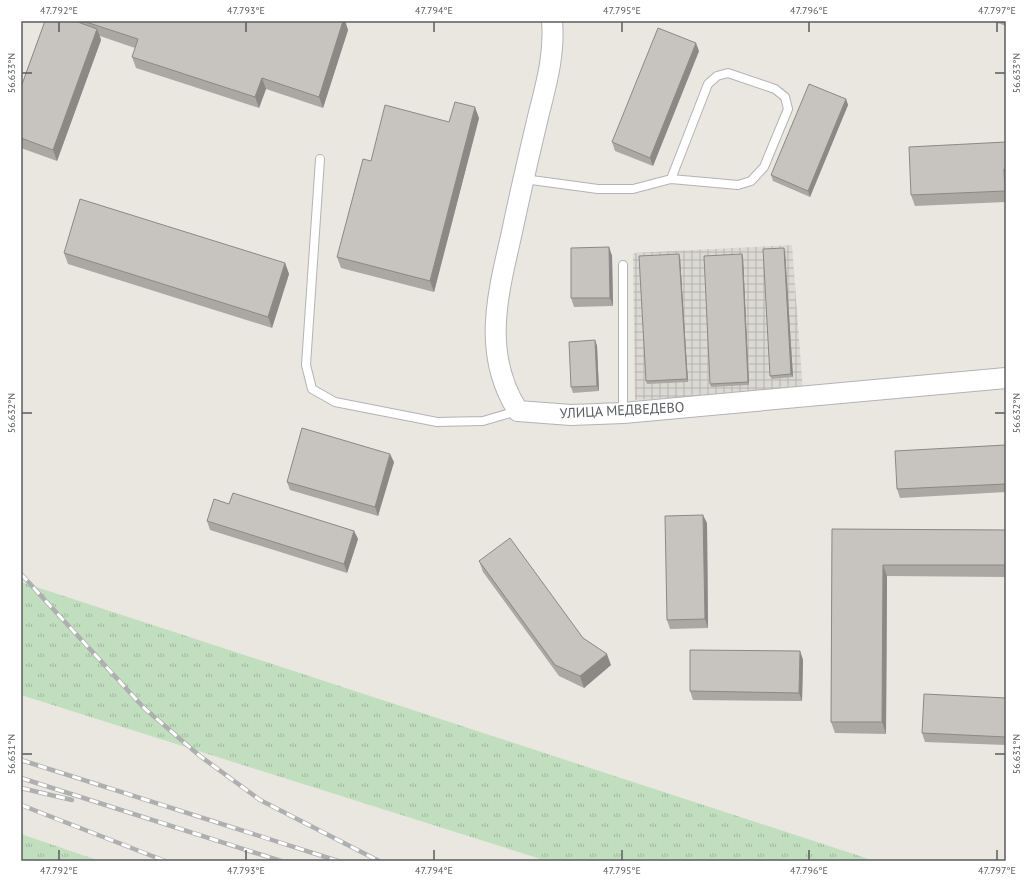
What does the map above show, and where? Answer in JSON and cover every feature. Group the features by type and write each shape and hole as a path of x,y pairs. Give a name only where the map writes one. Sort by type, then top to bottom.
{"street":[{"path":"518,411 509,396 500,371 496,346 495,320 499,290 523,179 549,72 553,38 552,21"},
{"name":"УЛИЦА МЕДВЕДЕВО","path":"518,411 571,416 623,413 1006,378"}],"lane":[{"path":"523,179 598,189 633,189 671,179 738,185 751,180 764,167 788,109 785,97 775,89 728,73 717,76 708,84 671,179"},
{"path":"320,159 306,365 312,389 335,402 437,422 483,421 518,411"},
{"path":"623,265 623,413"}],"shaded area":[{"path":"792,245 803,391 635,400 633,253"}],"green space":[{"path":"21,582 875,861 547,861 21,695"},
{"path":"21,834 100,861 21,861"}],"building":[{"path":"45,21 75,21 97,29 53,150 21,138 21,87"},
{"path":"83,21 343,21 319,97 262,78 255,97 132,57 138,39"},
{"path":"999,21 1006,21 1006,24"},
{"path":"658,28 696,43 650,158 612,142"},
{"path":"809,84 846,99 808,191 771,175"},
{"path":"455,102 475,107 430,281 337,257 363,159 371,161 385,105 449,122"},
{"path":"1006,142 1006,169 1004,169 1005,191 911,195 909,147"},
{"path":"80,199 285,263 268,317 64,253"},
{"path":"609,247 610,298 571,298 571,248"},
{"path":"784,248 791,374 770,376 763,249"},
{"path":"679,254 687,379 646,381 639,256"},
{"path":"742,254 748,382 710,384 704,256"},
{"path":"595,340 597,386 571,387 569,342"},
{"path":"302,428 390,454 375,507 287,482"},
{"path":"1006,445 1006,484 897,489 895,451"},
{"path":"233,493 354,531 344,564 207,521 214,499 229,504"},
{"path":"703,515 705,619 667,620 665,516"},
{"path":"832,529 1006,530 1006,565 883,565 882,722 831,722"},
{"path":"510,538 583,638 607,654 580,676 555,665 479,561"},
{"path":"690,650 800,651 799,693 690,691"},
{"path":"924,694 1006,698 1006,737 922,733"}],"railway":[{"path":"21,574 144,708 200,756 260,800 379,861"},
{"path":"21,760 338,861"},
{"path":"21,778 281,861"},
{"path":"21,788 72,800"},
{"path":"21,805 165,861"}]}
